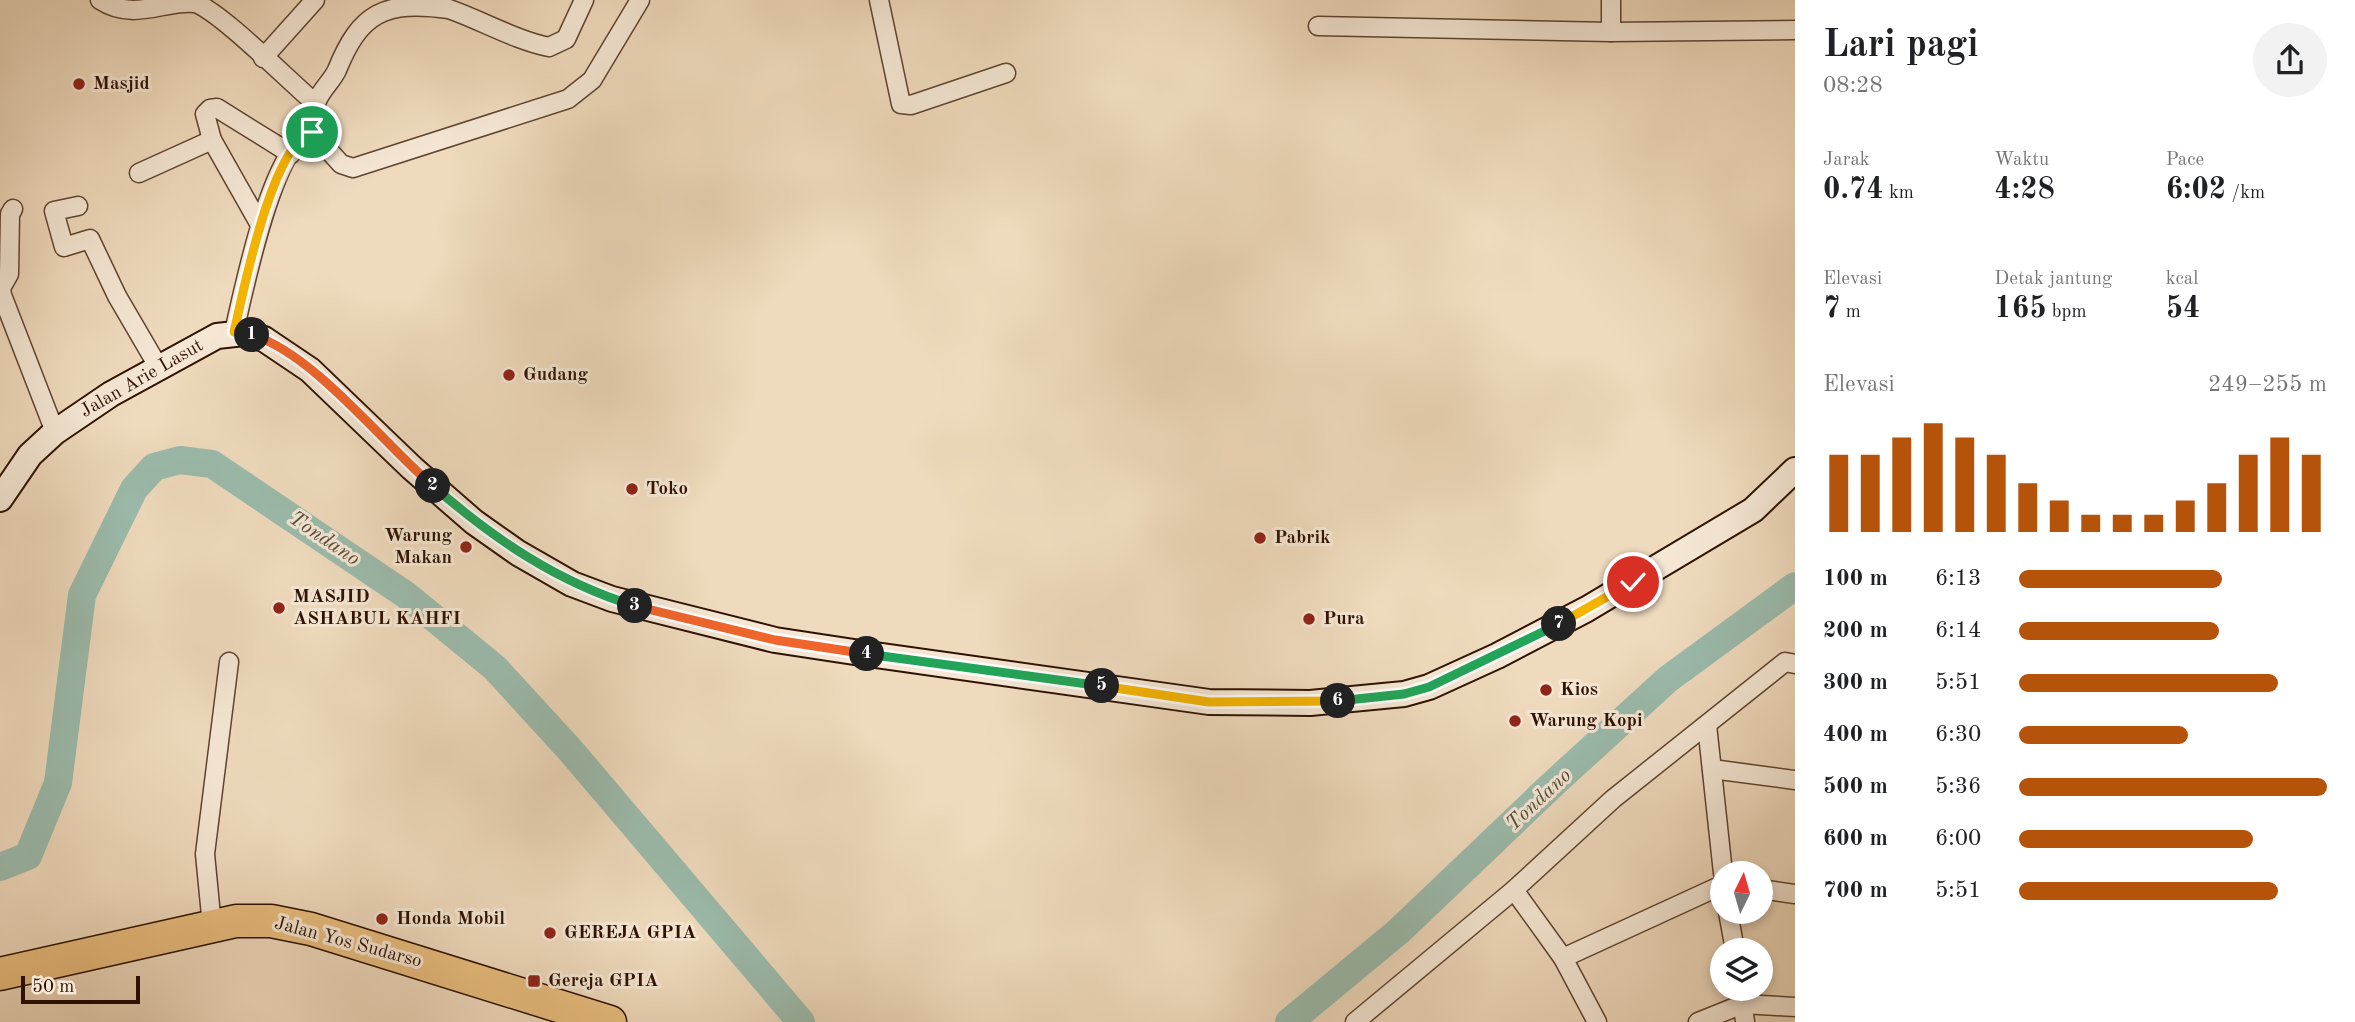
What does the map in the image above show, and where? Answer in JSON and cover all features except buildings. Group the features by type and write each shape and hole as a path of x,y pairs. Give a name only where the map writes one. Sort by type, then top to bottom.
{"highway":[{"name":"Jalan Yos Sudarso","path":"0,974 236,921 271,921 311,929 610,1022"}],"main road":[{"name":"Jalan Arie Lasut","path":"0,499 30,455 55,432 111,394 216,336 234,332"},
{"path":"234,332 264,339 283,350 310,370 412,468 474,522 518,553 582,587 655,612 775,640 1209,702 1310,703 1404,694 1429,687 1536,636 1689,548 1753,510 1795,471"}],"street":[{"path":"100,0 115,8 137,9 185,1 197,3 219,17 315,103"},
{"path":"262,58 315,0"},
{"path":"234,332 259,223 291,154 302,138 312,132 316,115 315,103 336,71 348,39 373,11 387,4 429,2 549,47 566,38 584,0"},
{"path":"312,132 341,164 352,168 568,99 592,79 640,0"},
{"path":"879,0 901,104 911,105 1006,73"},
{"path":"1611,0 1611,32"},
{"path":"1318,26 1611,32 1795,30"},
{"path":"259,223 212,141 205,114 213,107 291,154"},
{"path":"139,173 212,141"},
{"path":"78,206 54,211 64,247 90,239 117,296 159,368"},
{"path":"13,209 6,238 9,274 1,288 2,295 55,432"},
{"path":"1355,1022 1514,890 1613,799 1792,660"},
{"path":"212,926 205,854 229,662"},
{"path":"1707,725 1722,861"},
{"path":"1712,769 1795,780"},
{"path":"1514,890 1563,958 1597,1022"},
{"path":"1563,958 1710,891"},
{"path":"1773,891 1795,894"},
{"path":"1698,1022 1743,1005 1771,1003 1795,1007"}],"waterway":[{"name":"Tondano","path":"0,867 28,856 58,783 82,595 134,489 154,467 180,460 212,464 406,595 495,668 571,751 801,1022"},
{"name":"Tondano","path":"1289,1022 1399,931 1668,679 1795,586"}],"place":[{"name":"Masjid","path":"79,84"},
{"name":"Gudang","path":"509,375"},
{"name":"Toko","path":"632,489"},
{"name":"Pabrik","path":"1260,538"},
{"name":"Warung Makan","path":"466,547"},
{"name":"MASJID ASHABUL KAHFI","path":"279,608"},
{"name":"Pura","path":"1309,619"},
{"name":"Kios","path":"1546,690"},
{"name":"Warung Kopi","path":"1515,721"},
{"name":"Honda Mobil","path":"382,919"},
{"name":"GEREJA GPIA","path":"550,933"},
{"name":"Gereja GPIA","path":"534,981"}],"route":[{"path":"312,132 302,138 285,162 259,223 234,332 264,339 310,370 386,444 474,522 518,553 572,584 612,599 655,612 775,640 854,652 1209,702 1310,703 1404,694 1429,687 1536,636 1633,582"}]}
